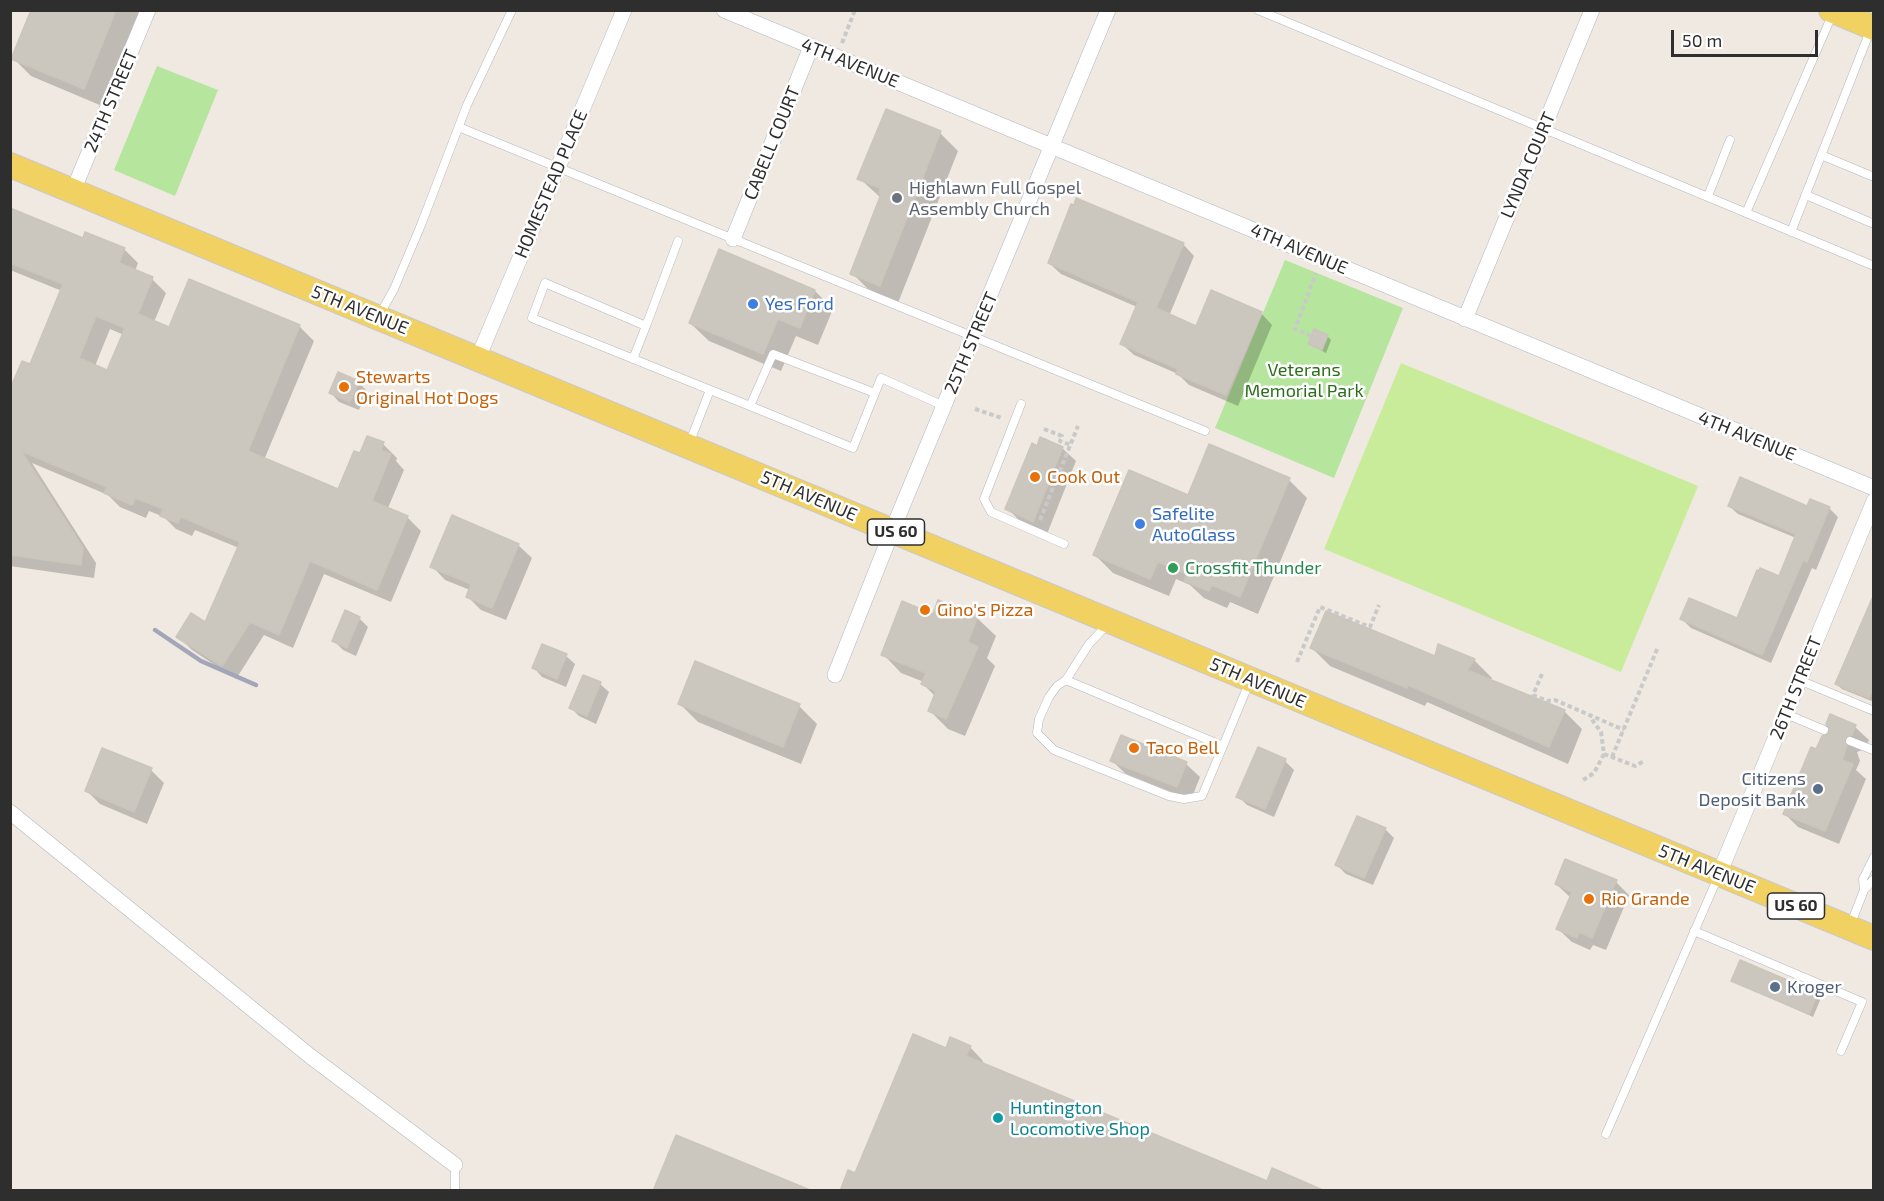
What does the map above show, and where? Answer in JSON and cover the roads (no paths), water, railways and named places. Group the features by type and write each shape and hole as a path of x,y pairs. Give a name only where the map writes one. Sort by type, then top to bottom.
{"main road":[{"path":"1832,11 1872,27"},
{"name":"5TH AVENUE","path":"10,165 1874,938"}],"street":[{"name":"24TH STREET","path":"74,191 148,10"},
{"name":"HOMESTEAD PLACE","path":"478,358 624,10"},
{"name":"25TH STREET","path":"835,675 892,531 1108,10"},
{"name":"LYNDA COURT","path":"1465,319 1593,10"},
{"name":"4TH AVENUE","path":"731,12 1874,488"},
{"name":"CABELL COURT","path":"733,239 811,47"},
{"name":"26TH STREET","path":"1719,874 1874,501"},
{"path":"10,812 310,1056 455,1165"}],"lane":[{"path":"378,317 394,289 461,128 467,105 512,10"},
{"path":"1258,10 1874,266"},
{"path":"1746,213 1832,11"},
{"path":"1791,232 1872,27"},
{"path":"461,128 559,165 733,239 1205,431"},
{"path":"1708,196 1730,140"},
{"path":"1821,155 1874,177"},
{"path":"1806,195 1874,224"},
{"path":"633,359 678,241"},
{"path":"646,326 545,284 532,318 853,448 881,378 944,406"},
{"path":"750,406 773,354 875,393"},
{"path":"688,446 710,390"},
{"path":"1021,404 985,492 984,500 991,512 1064,544"},
{"path":"1110,621 1089,644 1066,680 1057,686 1048,697 1039,719 1037,733 1054,750 1169,796 1184,799 1202,796 1250,679"},
{"path":"1066,680 1223,746"},
{"path":"1799,680 1874,711"},
{"path":"1786,714 1824,730"},
{"path":"1850,741 1873,750"},
{"path":"1864,890 1863,879 1874,857"},
{"path":"1606,1134 1719,874"},
{"path":"1849,927 1864,890 1874,879"},
{"path":"1694,931 1862,1002 1841,1051"},
{"path":"455,1165 455,1191"}],"railway":[{"path":"155,630 201,661 256,685"}],"place":[{"name":"Highlawn Full Gospel Assembly Church","path":"897,198"},
{"name":"Yes Ford","path":"753,304"},
{"name":"Stewarts Original Hot Dogs","path":"344,387"},
{"name":"Cook Out","path":"1035,477"},
{"name":"Safelite AutoGlass","path":"1140,524"},
{"name":"Crossfit Thunder","path":"1173,568"},
{"name":"Gino's Pizza","path":"925,610"},
{"name":"Taco Bell","path":"1134,748"},
{"name":"Citizens Deposit Bank","path":"1818,789"},
{"name":"Rio Grande","path":"1589,899"},
{"name":"Kroger","path":"1775,987"},
{"name":"Huntington Locomotive Shop","path":"998,1118"}],"park label":[{"name":"Veterans Memorial Park","path":"1304,380"}]}
